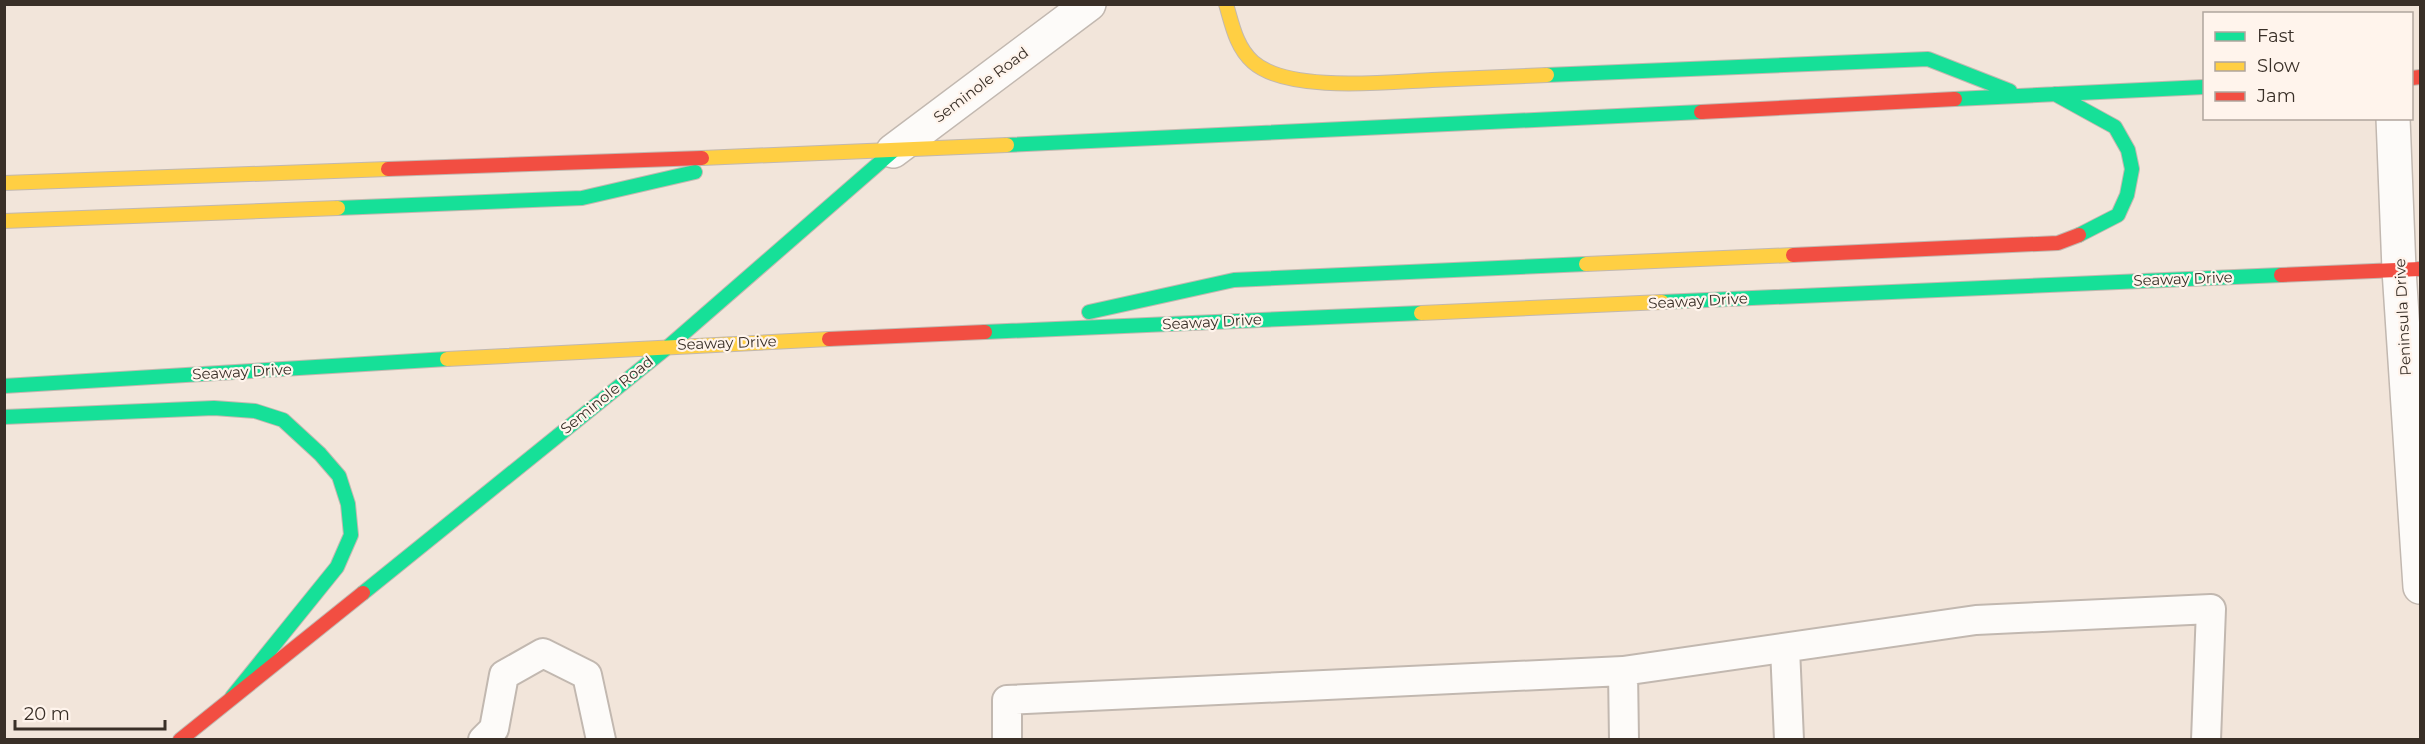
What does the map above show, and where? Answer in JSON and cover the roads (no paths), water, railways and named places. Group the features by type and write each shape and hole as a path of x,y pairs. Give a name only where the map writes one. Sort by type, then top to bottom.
{"main road":[{"path":"1226,4 1232,28 1247,58 1269,75 1341,84 1928,58 2020,95"},
{"path":"4,183 893,151 2203,87"},
{"path":"999,332 1234,280 2058,243 2093,229 2118,215 2127,195 2132,169 2127,150 2115,127 2055,94"},
{"name":"Seminole Road","path":"180,740 669,346 893,151"},
{"path":"4,221 582,198 770,154"},
{"name":"Seaway Drive","path":"4,386 669,346 2410,270"},
{"path":"4,417 214,408 255,411 283,420 320,454 339,476 348,504 351,535 337,567 232,697"}],"street":[{"name":"Seminole Road","path":"893,151 1089,4"},
{"name":"Peninsula Drive","path":"2393,120 2410,270 2421,587"}],"lane":[{"path":"1006,740 1007,700 1623,671 1976,620 2211,609 2206,740"},
{"path":"1785,648 1789,740"},
{"path":"483,740 494,729 504,675 543,653 587,675 601,740"},
{"path":"1623,671 1624,740"}]}
